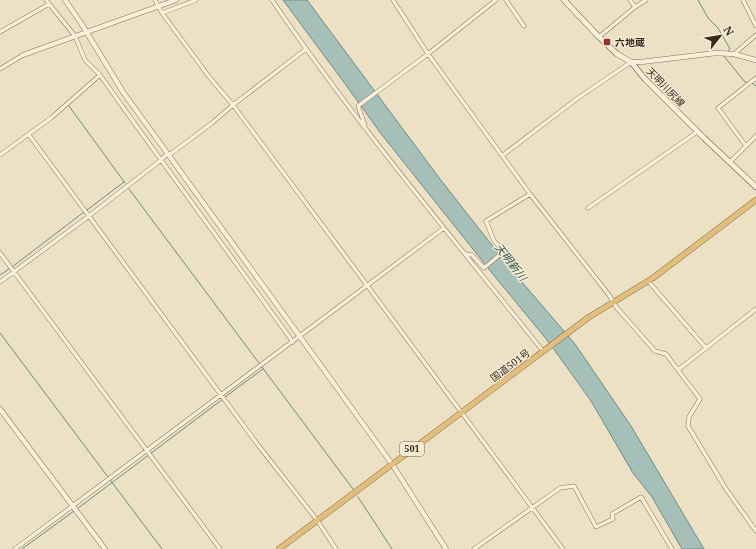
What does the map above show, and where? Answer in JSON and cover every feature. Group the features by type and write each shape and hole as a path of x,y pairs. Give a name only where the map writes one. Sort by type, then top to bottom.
{"highway":[{"name":"国道501号","path":"279,549 568,332 589,317 648,281 756,200"}],"main road":[{"name":"天明川尻線","path":"564,0 617,54 631,62 697,132 756,187"}],"street":[{"path":"46,0 75,36 85,60 100,75 293,342"},
{"path":"65,0 123,92 392,464 446,549"},
{"path":"155,0 210,78 233,105 563,549"},
{"path":"0,69 23,55 176,0"},
{"path":"162,12 196,0"},
{"path":"272,0 306,49 367,130 544,351"},
{"path":"393,0 428,54 530,194 609,295 616,308 655,351 666,354 700,399 689,417 688,426 726,489 756,531"},
{"path":"367,130 358,106 428,54 496,0"},
{"path":"506,0 524,26"},
{"path":"630,0 634,7"},
{"path":"599,37 634,7 646,0"},
{"path":"743,0 756,26"},
{"path":"0,32 49,4"},
{"path":"734,54 756,35"},
{"path":"0,282 89,216 167,154 172,153 212,123 306,49"},
{"path":"503,155 578,98 631,62 716,53 734,54 756,60"},
{"path":"0,155 51,118 100,75"},
{"path":"746,146 718,108 756,78"},
{"path":"588,208 697,132"},
{"path":"29,135 258,445 317,520 336,549"},
{"path":"730,162 756,136"},
{"path":"466,254 472,255 484,268 502,253 499,246 494,241 486,221 530,194"},
{"path":"15,549 444,228"},
{"path":"0,253 220,549"},
{"path":"648,281 706,348"},
{"path":"678,370 756,309"},
{"path":"0,409 104,549"},
{"path":"474,549 560,488 574,486 596,527 613,519 612,514 641,498 672,549"}],"water":[{"path":"283,0 307,0 440,179 509,267 575,344 631,426 704,549 682,549 652,497 633,473 591,401 566,366 547,340 382,135"}],"waterway":[{"path":"698,0 708,18 718,28 730,49 727,52"},
{"path":"723,55 745,82 749,83"},
{"path":"752,83 756,86"},
{"path":"69,106 125,183"},
{"path":"87,210 124,182"},
{"path":"129,189 353,489"},
{"path":"12,267 84,212"},
{"path":"0,275 9,269"},
{"path":"0,333 162,549"},
{"path":"225,397 263,369"},
{"path":"77,509 223,399"},
{"path":"358,497 392,549"},
{"path":"22,549 74,511"}],"place":[{"name":"六地蔵","path":"607,42"}],"water label":[{"name":"天明新川","path":"511,262"}]}
